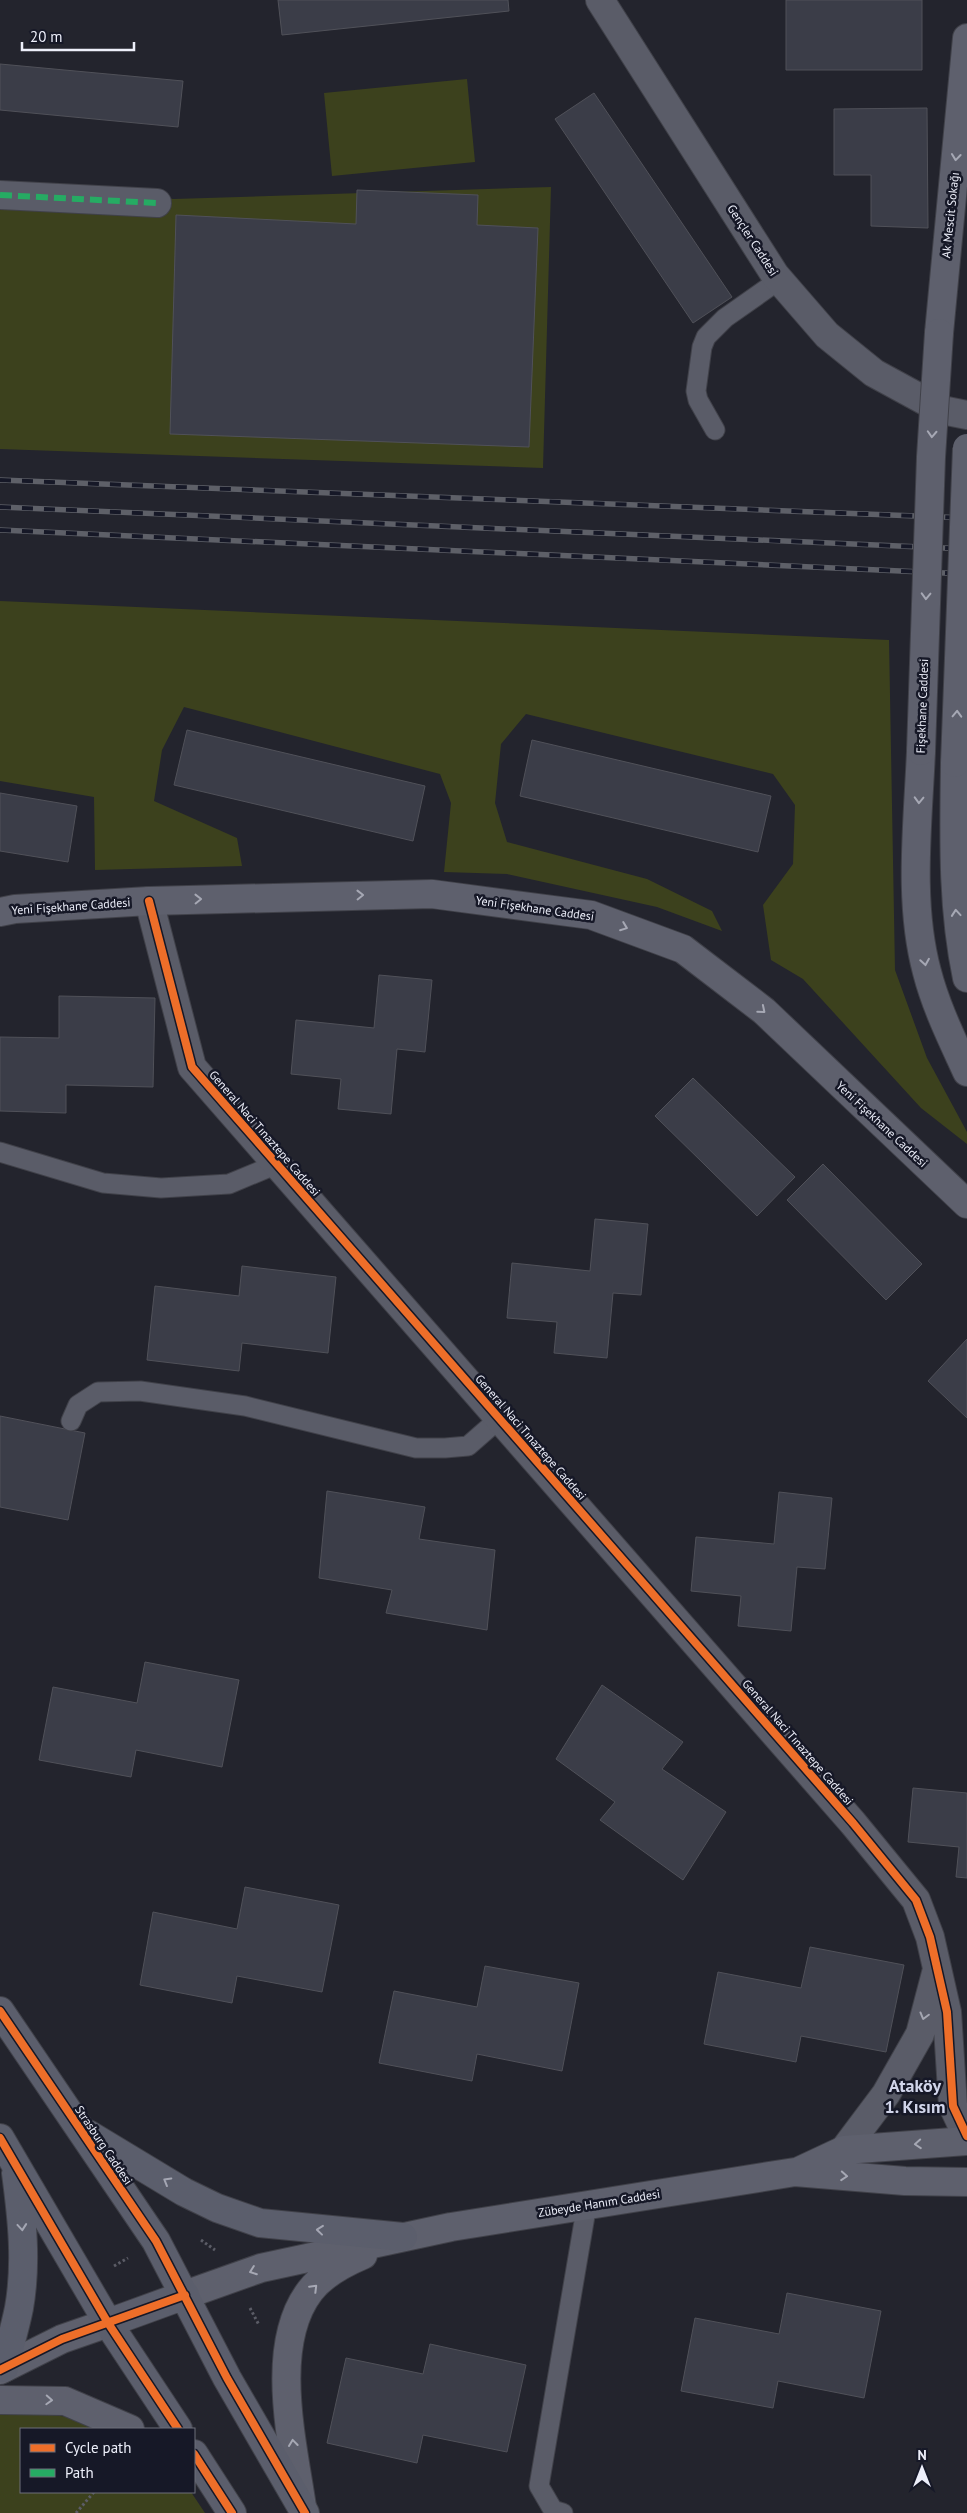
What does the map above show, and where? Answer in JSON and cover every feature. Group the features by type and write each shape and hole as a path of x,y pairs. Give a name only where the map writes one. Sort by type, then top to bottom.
{"main road":[{"name":"Ak Mescit Sokağı","path":"939,333 967,38"},
{"name":"Fişekhane Caddesi","path":"939,333 931,457 917,869 918,916 927,972 944,1021 967,1072"},
{"path":"967,448 955,763 954,883 958,936 967,978"},
{"name":"Yeni Fişekhane Caddesi","path":"0,912 15,909 149,900 432,894 591,915 683,949 764,1011 967,1204"},
{"name":"Strasburg Caddesi","path":"0,2011 156,2241 227,2378 304,2511"},
{"path":"78,2128 108,2148 184,2192 217,2208 260,2223 403,2237"},
{"path":"0,2138 86,2282 108,2323 177,2428"},
{"name":"Zübeyde Hanım Caddesi","path":"796,2172 844,2150 967,2141"},
{"path":"2,2369 19,2306 22,2279 24,2239 15,2161"},
{"name":"Zübeyde Hanım Caddesi","path":"185,2295 261,2268 403,2237 587,2204 796,2172 906,2181 967,2182"},
{"name":"Zübeyde Hanım Caddesi","path":"304,2511 288,2399 287,2351 295,2317 310,2290 339,2266 403,2237"},
{"path":"2,2369 62,2340 185,2295"},
{"path":"0,2400 65,2401 128,2428"},
{"path":"198,2465 232,2513"}],"street":[{"name":"Gençler Caddesi","path":"600,0 779,280 827,335 874,373 942,410 967,415"},
{"path":"0,195 157,203"},
{"name":"General Naci Tınaztepe Caddesi","path":"149,900 192,1067 853,1823 916,1900 930,1937 947,2012 953,2106 967,2136"},
{"path":"844,2150 886,2094 920,2034 937,1969"}],"lane":[{"path":"715,430 698,400 696,391 702,347 706,337 725,318 779,280"},
{"path":"0,1152 103,1183 161,1188 229,1184 276,1164"},
{"path":"71,1421 78,1405 84,1399 98,1392 140,1392 245,1406 416,1448 445,1448 468,1446 500,1418"},
{"path":"563,2513 553,2510 539,2486 587,2204"}],"path":[{"path":"86,2282 156,2241"},
{"path":"76,2513 93,2493"}],"green space":[{"path":"467,79 475,162 332,176 324,93"},
{"path":"551,187 543,468 0,449 0,188 174,199"},
{"path":"0,601 889,640 895,970 927,1058 967,1132 967,1144 921,1108 803,979 771,960 763,905 793,864 795,805 773,774 526,714 501,744 495,803 507,842 647,879 712,911 722,931 657,907 507,874 444,872 451,803 440,774 184,707 162,750 154,801 237,838 242,866 95,870 94,797 0,781"},
{"path":"0,2408 68,2417 106,2428 20,2428 20,2493 192,2493 205,2513 0,2513"}],"building":[{"path":"278,0 508,0 509,11 282,35"},
{"path":"786,0 922,0 922,70 786,70"},
{"path":"0,64 183,81 178,127 0,110"},
{"path":"594,93 732,297 693,323 555,119"},
{"path":"927,108 928,228 871,226 871,175 834,175 834,109"},
{"path":"357,190 478,195 477,225 538,228 529,447 170,434 176,215 356,224"},
{"path":"187,730 425,786 413,841 174,785"},
{"path":"532,740 771,796 758,852 520,796"},
{"path":"0,793 77,806 68,862 0,851"},
{"path":"379,975 432,980 425,1052 397,1049 391,1114 338,1109 341,1079 291,1074 296,1020 374,1028"},
{"path":"59,996 155,998 153,1087 66,1085 66,1113 0,1111 0,1037 59,1038"},
{"path":"693,1078 795,1177 757,1216 655,1116"},
{"path":"823,1164 922,1264 886,1300 787,1200"},
{"path":"595,1219 648,1224 641,1295 613,1293 607,1358 554,1353 557,1322 507,1318 512,1263 590,1271"},
{"path":"242,1266 336,1277 328,1353 242,1343 239,1371 147,1360 155,1286 239,1296"},
{"path":"967,1339 967,1418 928,1381"},
{"path":"0,1416 85,1433 68,1520 0,1507"},
{"path":"327,1491 425,1507 419,1539 495,1550 487,1630 386,1613 392,1590 319,1578"},
{"path":"779,1492 832,1498 825,1569 797,1567 791,1631 738,1626 741,1596 691,1591 696,1537 774,1544"},
{"path":"145,1662 239,1680 222,1767 136,1750 131,1777 39,1760 53,1687 137,1703"},
{"path":"602,1685 683,1742 662,1769 726,1812 683,1880 600,1820 615,1802 556,1759"},
{"path":"913,1788 967,1793 967,1878 956,1877 959,1847 908,1842"},
{"path":"245,1887 339,1905 322,1992 237,1976 232,2003 140,1985 153,1912 237,1929"},
{"path":"810,1947 904,1965 886,2052 801,2036 796,2062 704,2044 718,1972 801,1988"},
{"path":"485,1966 579,1983 562,2071 477,2054 472,2081 379,2063 394,1991 477,2007"},
{"path":"787,2293 881,2311 864,2398 778,2381 773,2408 681,2391 695,2318 779,2334"},
{"path":"430,2344 526,2365 507,2452 423,2435 417,2463 327,2443 346,2358 423,2374"}],"railway":[{"path":"0,480 967,518"},
{"path":"0,507 967,549"},
{"path":"0,530 967,574"}],"marked path":[{"path":"0,195 157,203"}],"cycle path":[{"path":"149,901 192,1067 853,1823 916,1900 930,1937 947,2012 953,2106 967,2136"},
{"path":"0,2011 156,2241 227,2378 305,2513"},
{"path":"0,2138 108,2323 177,2428"},
{"path":"0,2370 62,2339 185,2295"},
{"path":"195,2456 232,2513"}],"district":[{"name":"Ataköy 1. Kısım","path":"915,2095"}]}
